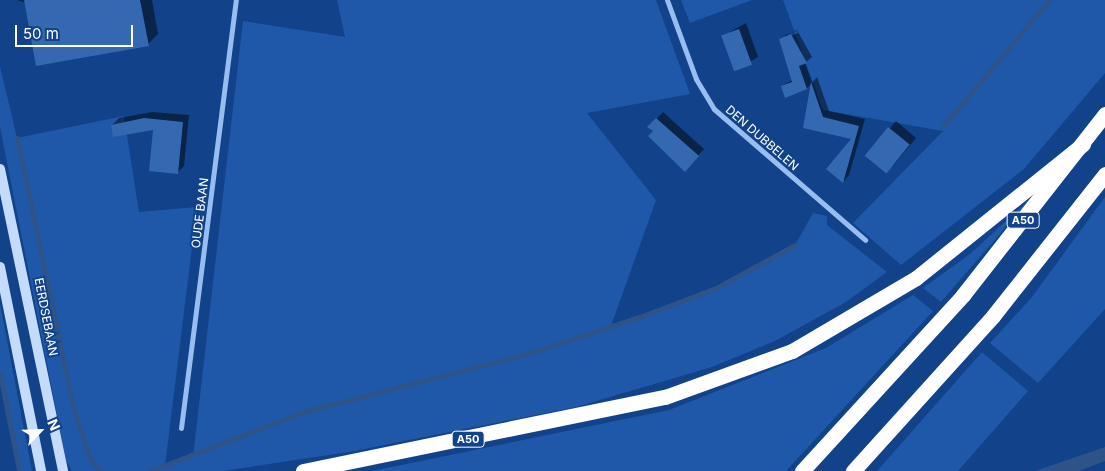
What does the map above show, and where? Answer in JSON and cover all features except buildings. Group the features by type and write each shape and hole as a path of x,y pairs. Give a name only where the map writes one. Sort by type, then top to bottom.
{"highway":[{"name":"A50","path":"802,471 919,346 963,295 1105,114"},
{"name":"A50","path":"303,471 664,398 792,351 878,304 934,266 1035,179 1083,144"},
{"name":"A50","path":"853,471 946,370 992,316 1105,174"}],"main road":[{"name":"EERDSEBAAN","path":"0,168 63,471"},
{"path":"0,267 41,471"}],"street":[{"name":"OUDE BAAN","path":"181,428 236,0"},
{"name":"DEN DUBBELEN","path":"667,0 696,79 714,109 865,240"}],"shaded area":[{"path":"337,0 656,0 690,94 587,113 656,200 611,326 713,290 758,267 795,245 813,213 827,216 827,225 887,272 846,302 775,341 712,367 576,407 349,452 223,471 72,471 66,460 0,127 0,66 17,138 124,116 139,212 197,207 165,466 193,457 243,21 345,37"},
{"path":"681,0 752,0 690,23"},
{"path":"783,0 1105,0 1105,73 1024,169 901,265 853,223 943,131 823,110"},
{"path":"1105,197 1105,309 1038,383 990,343 1032,297"},
{"path":"1031,198 941,302 923,288 970,254"},
{"path":"913,295 933,311 786,471 372,471 669,410 826,348"},
{"path":"0,304 32,471 20,471 0,375"},
{"path":"982,352 1028,391 958,471 877,471"},
{"path":"1105,447 1105,461 1079,471 1035,471"}],"waterway":[{"path":"943,126 1049,0"},
{"path":"17,138 73,406 89,457 100,471"},
{"path":"150,471 303,412 533,352 642,316 716,288 795,245"},
{"path":"0,374 19,470"}]}
